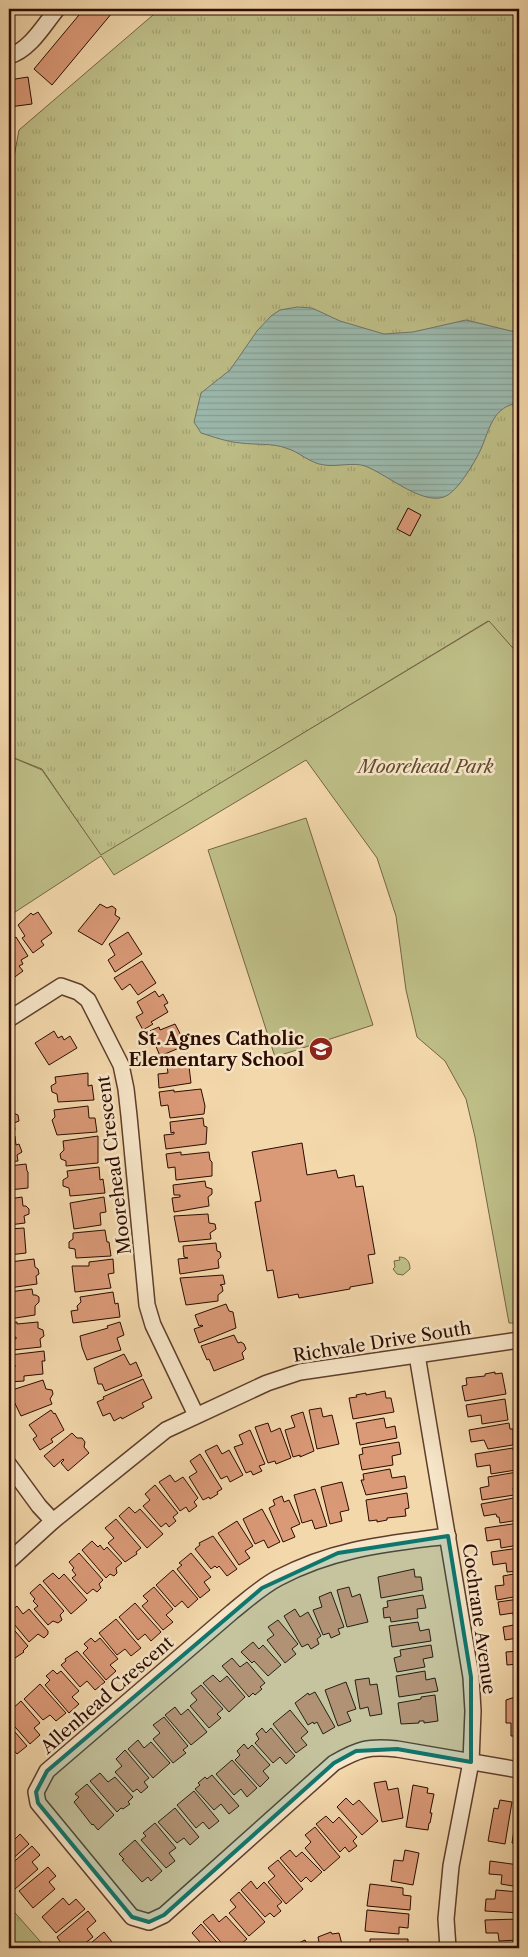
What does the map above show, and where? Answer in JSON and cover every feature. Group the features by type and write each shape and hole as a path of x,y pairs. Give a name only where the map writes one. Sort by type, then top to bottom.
{"street":[{"path":"9,56 17,54 25,48 57,9"},
{"name":"Moorehead Crescent","path":"9,1019 61,986 78,992 88,1000 121,1065 126,1089 147,1305 153,1325 196,1415"},
{"name":"Richvale Drive South","path":"9,1561 53,1521 158,1435 196,1415 267,1383 297,1372 519,1340"},
{"name":"Cochrane Avenue","path":"418,1355 471,1677 473,1711 471,1762 451,1866 446,1919 448,1948"},
{"path":"9,1465 39,1506 53,1521"},
{"name":"Allenhead Crescent","path":"448,1536 367,1546 338,1553 277,1579 232,1612 47,1771 36,1792 38,1803 132,1917 150,1922 164,1915 334,1763 356,1751 378,1747 387,1748 519,1770"}],"highlighted area":[{"path":"448,1536 471,1677 471,1762 397,1749 356,1751 334,1763 164,1915 149,1922 132,1917 38,1803 36,1792 47,1771 262,1588 338,1553"}],"green space":[{"path":"160,9 519,9 519,655 488,621 101,856 42,769 9,756 9,184 19,130"},
{"name":"Moorehead Park","path":"489,621 519,655 519,1323 509,1323 475,1137 466,1099 445,1061 417,1037 406,990 396,916 377,858 306,760 114,875 101,856 9,916 9,756 42,770 101,855"},
{"path":"306,818 373,1025 275,1057 208,850"},
{"path":"399,1257 408,1260 409,1264 410,1269 403,1275 397,1274 393,1269 395,1267 394,1261 400,1260"},
{"path":"9,1906 46,1948 9,1948"}],"shaded area":[{"path":"297,307 312,308 340,321 384,334 413,332 466,320 519,333 519,403 503,408 498,413 467,474 453,491 439,498 429,498 418,494 365,466 355,464 319,464 281,446 247,444 201,433 194,422 201,393 230,370 257,331 271,316 280,310"}],"building":[{"path":"84,9 106,9 112,13 52,85 34,69"},
{"path":"28,77 32,104 9,107 9,80"},
{"path":"408,508 421,515 410,536 397,529"},
{"path":"100,904 107,908 112,906 116,909 115,915 120,918 102,945 78,931"},
{"path":"38,912 52,933 41,941 44,945 33,953 22,938 25,936 18,925 31,913 33,915"},
{"path":"128,932 142,954 115,972 108,960 115,955 109,944"},
{"path":"16,937 28,956 21,960 23,964 19,966 23,971 12,979 9,974 9,942"},
{"path":"142,961 156,983 138,995 130,984 122,990 114,978"},
{"path":"155,991 159,997 163,994 168,1003 164,1005 168,1012 151,1022 153,1024 143,1030 136,1017 143,1013 137,1002"},
{"path":"175,1024 183,1039 181,1040 184,1046 160,1056 155,1044 150,1046 145,1033 159,1027 160,1030"},
{"path":"54,1031 58,1038 62,1036 64,1040 70,1036 77,1048 49,1065 35,1043"},
{"path":"188,1058 191,1083 159,1088 158,1074 168,1073 166,1060"},
{"path":"88,1073 88,1086 92,1085 94,1100 58,1102 57,1094 52,1092 51,1086 56,1083 55,1077"},
{"path":"201,1089 205,1106 204,1114 170,1118 168,1105 161,1106 159,1092"},
{"path":"9,1105 11,1105 13,1113 18,1115 19,1121 14,1123 15,1130 9,1130"},
{"path":"88,1106 89,1118 95,1118 97,1132 57,1135 52,1120 55,1117 54,1110"},
{"path":"203,1118 204,1126 207,1127 206,1144 166,1149 164,1135 174,1134 174,1132 171,1133 170,1122"},
{"path":"15,1136 16,1145 19,1144 22,1152 17,1155 18,1161 9,1162 9,1137"},
{"path":"98,1136 98,1163 66,1166 66,1161 61,1159 60,1154 64,1150 63,1141"},
{"path":"302,1143 307,1175 336,1170 338,1178 354,1175 356,1187 363,1186 375,1254 368,1255 373,1283 299,1298 298,1294 278,1298 273,1270 267,1271 255,1202 261,1201 252,1152"},
{"path":"181,1152 181,1155 209,1152 212,1162 212,1176 176,1180 175,1167 168,1168 166,1154"},
{"path":"26,1164 28,1188 9,1190 9,1166"},
{"path":"99,1167 100,1180 103,1179 105,1193 70,1196 69,1188 63,1186 63,1180 68,1177 67,1171"},
{"path":"205,1181 206,1187 212,1189 212,1194 208,1197 209,1206 174,1212 172,1198 180,1197 180,1195 174,1195 173,1185"},
{"path":"22,1197 23,1206 29,1209 29,1214 24,1216 25,1223 9,1225 9,1199"},
{"path":"104,1197 106,1212 100,1213 101,1225 74,1229 70,1203"},
{"path":"208,1214 209,1223 215,1224 216,1229 210,1233 211,1239 179,1242 174,1216"},
{"path":"24,1228 26,1253 9,1255 9,1229"},
{"path":"105,1230 111,1256 76,1258 75,1249 69,1248 69,1242 73,1239 73,1233"},
{"path":"216,1243 217,1251 220,1252 221,1257 218,1260 219,1268 180,1274 178,1259 188,1258 184,1257 183,1246"},
{"path":"34,1259 35,1267 38,1269 39,1274 36,1276 37,1284 9,1288 9,1260 10,1262"},
{"path":"113,1259 114,1273 108,1274 111,1288 75,1292 72,1266 89,1266 89,1262"},
{"path":"223,1275 225,1284 220,1285 223,1291 218,1295 218,1301 186,1305 180,1278"},
{"path":"32,1289 33,1295 39,1297 39,1302 35,1306 35,1315 9,1319 9,1292"},
{"path":"113,1292 115,1304 118,1303 120,1317 73,1323 71,1311 78,1310 77,1306 81,1302 80,1297"},
{"path":"226,1304 229,1311 233,1312 236,1328 199,1343 194,1329 203,1326 199,1326 195,1315"},
{"path":"17,1322 17,1324 38,1322 38,1328 43,1330 44,1336 40,1339 41,1347 13,1350 12,1339 16,1339 16,1337 9,1338 9,1323"},
{"path":"120,1322 124,1335 117,1338 121,1350 87,1360 80,1336 108,1328 107,1326"},
{"path":"234,1335 238,1343 244,1344 246,1349 242,1353 244,1359 214,1371 201,1346"},
{"path":"44,1351 45,1361 42,1361 43,1374 24,1376 24,1381 9,1382 9,1367 15,1367 15,1365 11,1365 10,1355"},
{"path":"124,1354 130,1365 136,1362 142,1376 105,1391 102,1384 98,1384 94,1368"},
{"path":"495,1372 495,1374 502,1373 506,1394 465,1401 462,1386 467,1385 466,1378 485,1376 485,1374"},
{"path":"143,1379 152,1398 142,1403 144,1407 122,1419 121,1417 114,1421 110,1413 103,1416 97,1402 104,1399 103,1397"},
{"path":"43,1380 46,1389 52,1390 53,1394 50,1399 52,1404 21,1416 9,1391"},
{"path":"385,1391 386,1398 391,1398 394,1412 353,1419 349,1398 366,1393 366,1395"},
{"path":"505,1399 508,1420 482,1424 481,1415 468,1417 466,1405"},
{"path":"321,1408 323,1417 332,1415 339,1444 317,1449 309,1410"},
{"path":"51,1410 55,1413 64,1430 51,1439 53,1442 40,1450 33,1439 37,1436 29,1425"},
{"path":"303,1412 314,1451 300,1457 300,1455 293,1457 285,1430 295,1427 291,1416"},
{"path":"384,1418 386,1428 395,1426 397,1438 360,1445 356,1423"},
{"path":"268,1423 271,1432 280,1428 291,1458 276,1464 275,1461 268,1463 255,1427"},
{"path":"509,1423 510,1429 513,1429 513,1445 488,1449 484,1440 471,1442 469,1430"},
{"path":"250,1430 265,1464 259,1466 262,1471 253,1475 251,1471 246,1473 234,1447 243,1444 239,1435"},
{"path":"72,1433 77,1438 82,1438 85,1442 84,1447 89,1453 68,1471 61,1463 63,1459 54,1467 44,1456"},
{"path":"399,1442 401,1454 392,1456 393,1465 362,1470 359,1455 363,1454 362,1448"},
{"path":"217,1445 222,1454 229,1450 243,1475 230,1482 227,1476 221,1479 205,1451"},
{"path":"513,1448 516,1470 491,1474 490,1465 477,1467 475,1454"},
{"path":"200,1454 222,1489 210,1499 209,1497 203,1500 189,1477 197,1472 190,1461"},
{"path":"390,1469 392,1478 405,1476 407,1488 366,1495 361,1480 364,1480 363,1474"},
{"path":"517,1472 519,1487 513,1488 514,1495 482,1500 480,1488 489,1486 488,1477"},
{"path":"170,1475 175,1482 183,1477 198,1498 194,1502 197,1506 189,1512 186,1507 180,1511 159,1482"},
{"path":"342,1482 349,1510 340,1512 342,1521 330,1524 321,1487"},
{"path":"155,1485 178,1513 173,1517 176,1521 169,1527 166,1523 161,1527 143,1506 150,1500 145,1494"},
{"path":"315,1489 327,1526 315,1529 312,1520 302,1523 294,1495"},
{"path":"407,1493 409,1508 405,1509 406,1516 387,1518 387,1520 377,1522 377,1520 369,1521 366,1500"},
{"path":"282,1496 284,1502 289,1500 300,1524 291,1528 295,1537 283,1542 269,1508 275,1505 273,1500"},
{"path":"519,1497 519,1520 500,1523 499,1517 496,1514 484,1516 481,1504"},
{"path":"129,1507 135,1513 140,1509 163,1534 147,1548 119,1516"},
{"path":"262,1509 280,1542 268,1548 264,1540 255,1544 243,1519"},
{"path":"116,1519 141,1548 136,1552 137,1554 125,1562 108,1543 114,1538 105,1528"},
{"path":"237,1521 253,1546 245,1551 250,1558 239,1565 218,1533"},
{"path":"519,1523 519,1545 501,1548 500,1539 487,1541 485,1528"},
{"path":"213,1536 237,1569 227,1576 219,1566 211,1569 195,1549 200,1545 199,1543"},
{"path":"92,1541 98,1547 100,1545 104,1550 107,1547 122,1563 116,1568 117,1573 114,1576 110,1574 106,1578 82,1550"},
{"path":"519,1548 519,1571 507,1572 506,1563 493,1565 491,1552"},
{"path":"79,1553 103,1580 99,1584 101,1588 97,1592 93,1589 87,1594 72,1578 76,1575 72,1570 74,1568 69,1562"},
{"path":"191,1553 211,1577 204,1582 210,1590 200,1598 177,1569 182,1565 179,1563"},
{"path":"414,1569 415,1577 421,1577 423,1590 381,1598 378,1577"},
{"path":"173,1570 198,1599 188,1608 182,1601 175,1607 156,1585"},
{"path":"53,1573 59,1579 64,1574 87,1600 71,1614 43,1581"},
{"path":"519,1573 519,1596 497,1600 495,1586 504,1585 503,1576"},
{"path":"40,1584 64,1611 60,1615 62,1620 58,1623 53,1621 48,1625 34,1609 38,1606 33,1601 35,1599 30,1593"},
{"path":"154,1587 173,1609 166,1615 173,1622 163,1630 142,1606 148,1601 143,1596"},
{"path":"349,1587 352,1597 360,1594 368,1622 347,1627 337,1590"},
{"path":"331,1592 344,1627 338,1629 340,1634 331,1638 329,1633 323,1635 313,1610 322,1607 319,1597"},
{"path":"423,1595 426,1608 417,1609 418,1618 391,1622 390,1617 384,1618 383,1608 388,1607 387,1601"},
{"path":"519,1599 519,1621 514,1622 513,1613 500,1615 498,1602"},
{"path":"135,1603 161,1632 151,1641 145,1634 138,1640 119,1617"},
{"path":"17,1606 23,1614 29,1609 48,1631 44,1638 38,1634 29,1642 9,1618 9,1613"},
{"path":"295,1609 300,1617 308,1612 321,1636 317,1639 319,1644 311,1649 308,1644 302,1647 284,1616"},
{"path":"116,1619 141,1648 131,1656 125,1649 117,1655 99,1633"},
{"path":"278,1620 298,1644 292,1649 296,1654 285,1663 267,1640 274,1635 268,1627"},
{"path":"418,1622 420,1631 429,1629 431,1641 392,1647 389,1626"},
{"path":"9,1624 28,1646 24,1652 12,1660 9,1656"},
{"path":"519,1624 519,1647 518,1638 505,1640 503,1627"},
{"path":"91,1638 95,1642 100,1638 118,1659 110,1665 116,1671 106,1680 83,1653 88,1648 84,1644"},
{"path":"253,1642 259,1649 263,1645 281,1665 268,1676 254,1661 252,1663 241,1652"},
{"path":"431,1645 433,1657 423,1659 425,1667 397,1672 394,1658 401,1656 400,1650"},
{"path":"77,1651 105,1682 95,1690 87,1681 80,1687 61,1665 66,1661 65,1659"},
{"path":"519,1651 519,1664 507,1665 506,1652"},
{"path":"232,1658 240,1667 247,1662 265,1683 260,1687 262,1689 255,1695 253,1693 249,1697 222,1666"},
{"path":"53,1670 57,1674 61,1671 79,1691 72,1697 79,1704 69,1713 45,1685 50,1680 46,1676"},
{"path":"425,1671 426,1680 435,1678 438,1691 399,1697 396,1676"},
{"path":"213,1675 220,1682 227,1676 245,1697 229,1712 203,1683"},
{"path":"369,1678 370,1685 377,1684 382,1714 370,1716 368,1707 360,1709 355,1680"},
{"path":"346,1682 356,1709 347,1712 351,1721 338,1726 325,1690"},
{"path":"40,1684 66,1713 56,1721 50,1715 43,1720 24,1699"},
{"path":"201,1685 223,1709 217,1714 221,1718 209,1728 190,1706 197,1700 191,1693"},
{"path":"315,1692 335,1727 323,1734 317,1722 308,1725 295,1703 308,1693 309,1695"},
{"path":"435,1695 438,1721 424,1723 424,1721 419,1721 419,1723 401,1724 398,1703"},
{"path":"518,1698 519,1700 519,1736 511,1736 511,1723 506,1723 506,1700"},
{"path":"21,1701 40,1723 34,1728 40,1735 30,1744 9,1720 15,1715 11,1710"},
{"path":"175,1707 181,1715 188,1709 207,1732 191,1745 165,1715"},
{"path":"290,1710 308,1732 301,1738 307,1745 296,1753 273,1724"},
{"path":"164,1717 188,1746 183,1750 186,1753 173,1763 153,1739 160,1733 153,1725"},
{"path":"9,1725 27,1746 17,1754 11,1747 9,1749"},
{"path":"262,1728 266,1733 271,1728 295,1756 286,1764 280,1757 273,1763 255,1743 259,1739 256,1734"},
{"path":"138,1740 144,1748 151,1742 170,1763 153,1778 128,1749"},
{"path":"244,1744 248,1749 252,1745 270,1765 263,1771 269,1778 260,1787 235,1760 240,1755 237,1751"},
{"path":"125,1750 149,1778 144,1782 148,1787 141,1793 137,1789 133,1792 115,1772 122,1766 116,1759"},
{"path":"232,1760 257,1788 247,1797 241,1789 234,1795 216,1774"},
{"path":"100,1773 108,1782 115,1777 133,1797 128,1802 130,1804 117,1812 90,1781"},
{"path":"212,1775 239,1806 229,1814 221,1804 214,1810 195,1789 200,1785 198,1783 205,1777 207,1779"},
{"path":"386,1781 388,1790 398,1788 403,1818 382,1822 374,1783"},
{"path":"87,1784 114,1815 98,1830 74,1802 79,1797 75,1794"},
{"path":"413,1785 428,1788 427,1793 434,1794 428,1830 406,1827"},
{"path":"194,1791 219,1821 209,1829 203,1822 196,1828 177,1805"},
{"path":"346,1798 353,1805 359,1800 378,1821 362,1835 337,1807"},
{"path":"500,1800 512,1802 505,1844 488,1841 494,1808 498,1809"},
{"path":"519,1803 519,1845 512,1843"},
{"path":"175,1808 199,1837 190,1845 184,1838 177,1843 158,1822"},
{"path":"326,1816 333,1823 339,1817 357,1837 353,1841 357,1846 349,1852 345,1847 340,1852 316,1824"},
{"path":"155,1823 176,1848 169,1853 175,1861 166,1868 141,1840 146,1836 143,1833"},
{"path":"315,1827 340,1857 324,1871 305,1848 311,1842 305,1835"},
{"path":"20,1834 29,1844 9,1862 9,1836 13,1841"},
{"path":"135,1840 162,1871 151,1881 148,1877 142,1882 119,1854"},
{"path":"32,1846 40,1855 32,1862 38,1869 15,1889 9,1882 9,1866"},
{"path":"290,1850 296,1857 302,1852 322,1872 311,1882 306,1877 301,1882 280,1858"},
{"path":"405,1850 419,1853 413,1885 391,1881 394,1860 403,1861"},
{"path":"278,1860 303,1889 286,1904 268,1882 275,1876 268,1868"},
{"path":"490,1861 519,1865 519,1887 501,1884 502,1875 489,1874"},
{"path":"48,1867 56,1876 49,1882 55,1889 33,1908 19,1891"},
{"path":"251,1881 257,1889 264,1882 282,1902 277,1906 281,1911 274,1917 270,1913 265,1917 241,1890"},
{"path":"370,1884 403,1888 403,1895 411,1896 410,1910 367,1906"},
{"path":"496,1890 519,1892 519,1913 485,1911 486,1899 495,1899"},
{"path":"239,1892 265,1922 249,1936 229,1913 236,1907 230,1900"},
{"path":"63,1898 69,1905 76,1899 85,1909 56,1933 42,1917"},
{"path":"367,1910 409,1914 408,1928 399,1927 399,1934 365,1931"},
{"path":"88,1911 96,1921 87,1929 93,1937 79,1948 64,1948 57,1937"},
{"path":"213,1914 219,1922 226,1916 247,1939 236,1948 226,1948 203,1922"},
{"path":"519,1919 519,1940 499,1941 498,1933 486,1933 485,1920"},
{"path":"201,1924 222,1948 193,1948 200,1942 192,1933"},
{"path":"104,1932 112,1942 106,1948 85,1948"},
{"path":"331,1932 332,1934 339,1933 343,1948 320,1948 318,1937"},
{"path":"370,1939 408,1939 408,1948 367,1948 367,1946 370,1946"},
{"path":"305,1940 309,1948 288,1948"},
{"path":"519,1946 519,1948 500,1948"}],"place":[{"name":"St. Agnes Catholic Elementary School","path":"321,1049"}]}
